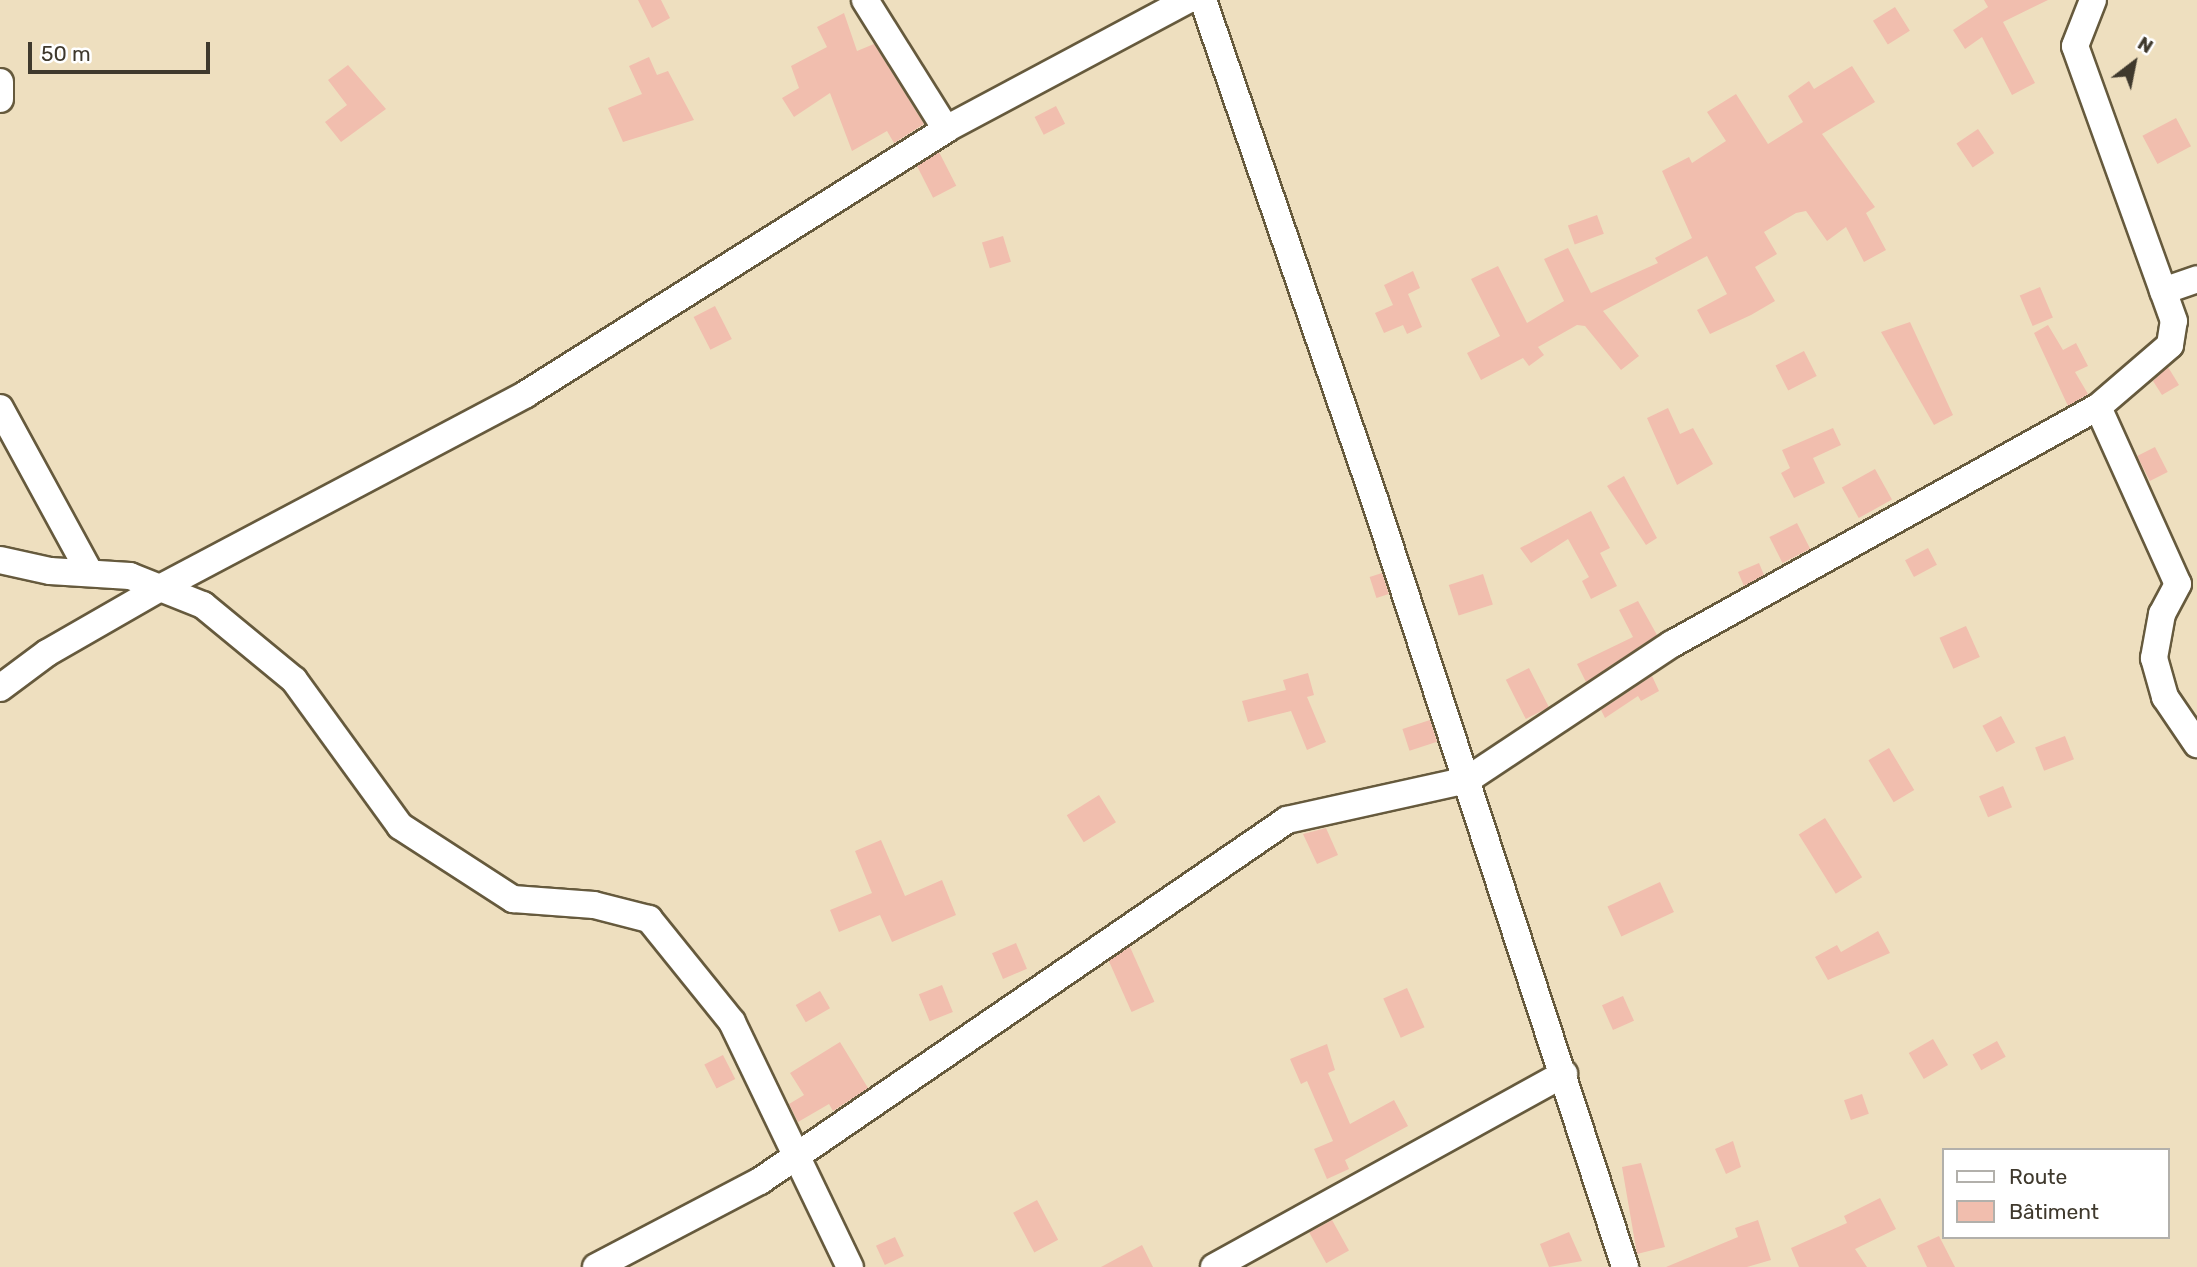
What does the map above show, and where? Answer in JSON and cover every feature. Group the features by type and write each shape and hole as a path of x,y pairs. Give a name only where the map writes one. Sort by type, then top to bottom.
{"street":[{"path":"864,0 946,129"},
{"path":"0,688 47,653 160,588 526,394 946,129 1188,0"},
{"path":"1203,0 1467,780 1625,1267"},
{"path":"596,1267 793,1158 1287,820 1467,780 1672,644 2098,407 2170,345 2174,321 2075,46 2093,0"},
{"path":"0,82 0,99"},
{"path":"2163,291 2197,279"},
{"path":"2098,407 2178,584 2162,614 2154,658 2165,697 2197,744"},
{"path":"0,408 90,573"},
{"path":"0,560 130,576 203,605 294,680 400,826 513,899 594,905 649,919 732,1023 793,1158 850,1267"},
{"path":"1214,1267 1564,1074"}],"building":[{"path":"638,0 661,0 670,18 652,28"},
{"path":"1984,0 2048,0 2003,22 2035,83 2012,95 1982,37 1965,49 1953,30 1988,7"},
{"path":"1895,7 1910,31 1888,45 1873,21"},
{"path":"844,13 857,51 874,44 924,124 894,143 887,131 852,151 830,93 794,117 782,98 799,88 791,66 827,47 817,27"},
{"path":"649,57 657,75 668,71 694,120 623,142 608,108 642,94 629,66"},
{"path":"348,65 386,109 341,142 325,122 347,105 328,80"},
{"path":"1852,66 1875,102 1822,134 1875,207 1866,213 1886,250 1864,262 1846,227 1827,241 1806,211 1796,213 1764,232 1777,254 1755,267 1775,301 1751,315 1710,334 1697,310 1727,294 1707,256 1603,311 1639,356 1621,370 1585,326 1577,325 1538,347 1544,355 1529,366 1523,358 1481,380 1467,353 1500,336 1471,279 1498,266 1527,323 1564,301 1544,259 1568,248 1591,293 1658,263 1655,258 1692,238 1662,171 1689,157 1692,163 1726,141 1707,112 1736,94 1768,144 1803,122 1788,96 1809,81 1814,89"},
{"path":"1056,106 1065,124 1044,135 1035,117"},
{"path":"2176,118 2191,146 2157,164 2142,136"},
{"path":"1978,129 1994,153 1973,168 1956,144"},
{"path":"939,152 956,186 933,198 916,164"},
{"path":"1597,215 1604,234 1575,244 1568,226"},
{"path":"1003,236 1011,262 990,268 982,242"},
{"path":"1413,271 1420,288 1408,294 1422,327 1407,334 1403,325 1384,333 1375,313 1393,305 1384,285"},
{"path":"2040,287 2053,317 2033,326 2020,296"},
{"path":"715,306 732,339 710,350 694,317"},
{"path":"1910,322 1953,415 1934,425 1881,332"},
{"path":"2048,325 2063,350 2076,343 2088,366 2075,372 2088,394 2068,406 2034,333"},
{"path":"1804,351 1817,376 1788,390 1775,366"},
{"path":"2168,367 2179,385 2162,395 2153,381"},
{"path":"1668,408 1680,434 1693,428 1713,464 1677,485 1647,418"},
{"path":"1833,428 1841,445 1813,458 1825,483 1794,498 1781,473 1790,468 1782,450"},
{"path":"2155,447 2168,472 2150,481 2137,456"},
{"path":"1875,469 1892,500 1859,518 1842,487"},
{"path":"1624,476 1657,538 1646,545 1607,486"},
{"path":"1591,511 1610,548 1600,553 1617,586 1591,599 1582,581 1589,577 1568,539 1531,563 1520,548"},
{"path":"1797,523 1810,549 1783,563 1769,537"},
{"path":"1928,548 1937,565 1914,577 1905,560"},
{"path":"1759,563 1764,575 1744,586 1738,572"},
{"path":"1382,573 1389,594 1376,598 1370,577"},
{"path":"1483,574 1493,604 1459,616 1449,585"},
{"path":"1638,601 1657,635 1586,682 1577,664 1633,637 1619,610"},
{"path":"1966,626 1980,657 1953,669 1940,638"},
{"path":"1529,668 1549,707 1526,719 1506,680"},
{"path":"1308,673 1314,695 1307,697 1326,742 1307,750 1291,711 1248,722 1242,701 1286,690 1283,680"},
{"path":"1652,676 1659,691 1641,701 1638,696 1605,718 1601,710"},
{"path":"2001,716 2015,742 1997,752 1982,726"},
{"path":"1430,720 1437,742 1410,751 1402,729"},
{"path":"2065,736 2074,759 2044,771 2035,747"},
{"path":"1889,748 1914,790 1894,802 1868,760"},
{"path":"2003,786 2012,807 1988,817 1979,796"},
{"path":"1099,795 1116,822 1084,842 1067,815"},
{"path":"1825,818 1862,877 1836,894 1799,834"},
{"path":"1326,828 1338,855 1317,864 1303,834"},
{"path":"881,840 905,896 942,880 956,915 892,942 880,915 839,932 830,910 872,893 855,851"},
{"path":"1660,882 1674,912 1621,936 1607,907"},
{"path":"1878,931 1890,953 1828,980 1815,957 1837,945 1841,952"},
{"path":"1016,943 1027,969 1003,979 992,953"},
{"path":"1130,947 1154,1002 1132,1012 1107,957"},
{"path":"942,985 953,1012 930,1021 919,994"},
{"path":"1407,988 1424,1027 1401,1038 1383,999"},
{"path":"820,991 830,1008 806,1022 796,1005"},
{"path":"1623,996 1634,1021 1613,1030 1602,1005"},
{"path":"1933,1039 1948,1065 1924,1079 1909,1053"},
{"path":"1997,1041 2006,1057 1981,1070 1973,1055"},
{"path":"840,1042 868,1088 833,1111 829,1104 798,1122 789,1104 804,1095 790,1073"},
{"path":"1327,1044 1335,1070 1328,1073 1350,1124 1394,1100 1408,1126 1345,1160 1349,1169 1327,1179 1314,1149 1333,1141 1307,1081 1301,1084 1290,1059"},
{"path":"723,1055 735,1079 717,1089 704,1065"},
{"path":"1862,1094 1869,1114 1851,1120 1844,1100"},
{"path":"1733,1141 1741,1167 1726,1174 1715,1149"},
{"path":"1641,1163 1665,1247 1637,1254 1622,1167"},
{"path":"1880,1198 1896,1229 1855,1249 1867,1267 1799,1267 1791,1248 1847,1223 1844,1216"},
{"path":"1037,1200 1058,1240 1034,1252 1013,1213"},
{"path":"1332,1220 1349,1251 1326,1263 1309,1233"},
{"path":"1758,1220 1771,1260 1747,1267 1666,1267 1738,1237 1735,1228"},
{"path":"1569,1232 1582,1261 1549,1267 1540,1244"},
{"path":"1939,1236 1955,1267 1927,1267 1917,1246"},
{"path":"895,1237 904,1256 885,1265 876,1246"},
{"path":"1142,1245 1153,1267 1101,1267"}]}
